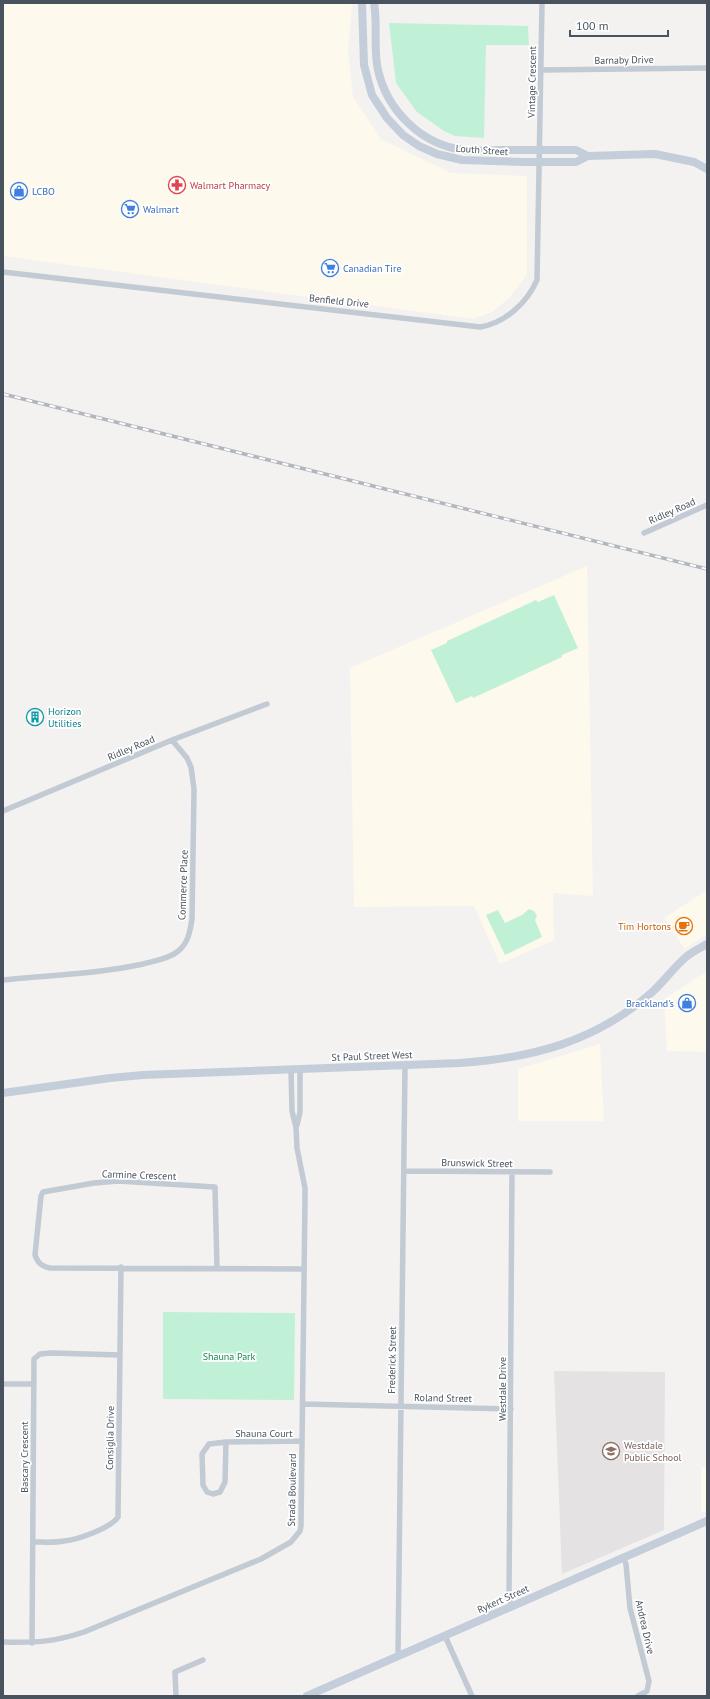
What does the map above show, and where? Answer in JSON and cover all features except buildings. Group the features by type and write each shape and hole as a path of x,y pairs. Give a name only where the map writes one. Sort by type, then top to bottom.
{"main road":[{"name":"Louth Street","path":"362,3 364,65 372,95 387,118 403,135 420,146 437,154 462,160 576,162 588,156 656,154 694,162 707,169"},
{"name":"Louth Street","path":"374,3 375,57 378,71 389,100 396,111 411,126 426,137 442,144 463,150 576,150 588,156"},
{"name":"St Paul Street West","path":"3,1094 117,1077 405,1066 496,1060 533,1053 587,1035 621,1017 651,994 686,957 707,944"},
{"name":"Rykert Street","path":"307,1696 445,1636 511,1605 707,1521"}],"street":[{"name":"Vintage Crescent","path":"540,162 542,3"},
{"name":"Barnaby Drive","path":"541,70 707,68"},
{"name":"Benfield Drive","path":"3,272 480,327 491,325 516,310 533,290 537,280 540,162"},
{"name":"Ridley Road","path":"644,533 707,505"},
{"name":"Ridley Road","path":"3,811 172,740 266,704"},
{"name":"Commerce Place","path":"3,980 117,969 163,959 177,952 186,943 190,933 192,920 194,789 191,767 187,758 172,740"},
{"name":"Frederick Street","path":"398,1656 405,1066"},
{"name":"Strada Boulevard","path":"3,1642 43,1643 84,1632 261,1559 291,1542 300,1531 305,1188 299,1158 296,1127 292,1111 296,1069"},
{"name":"Brunswick Street","path":"404,1171 550,1172"},
{"name":"Westdale Drive","path":"511,1605 509,1596 512,1172"},
{"name":"Carmine Crescent","path":"217,1268 215,1187 118,1181 94,1183 43,1192 41,1196 35,1255 37,1262 50,1268 304,1269"},
{"name":"Consiglia Drive","path":"33,1542 65,1542 108,1527 115,1522 118,1517 121,1268"},
{"name":"Bascary Crescent","path":"32,1643 34,1359 40,1354 51,1353 120,1355"},
{"path":"3,1384 33,1384"},
{"name":"Roland Street","path":"303,1404 511,1409"},
{"name":"Shauna Court","path":"226,1442 225,1482 220,1492 213,1494 207,1492 203,1486 202,1454 209,1444 226,1442 302,1441"},
{"name":"Andrea Drive","path":"624,1557 630,1608 649,1681 647,1691 638,1696"},
{"path":"445,1636 472,1696"},
{"path":"176,1696 175,1672 203,1660"}],"shaded area":[{"path":"3,3 352,3 348,50 353,97 381,139 451,173 527,176 527,275 508,299 492,312 473,319 3,256"},
{"path":"587,566 593,896 553,893 554,940 500,964 474,906 354,907 350,668"},
{"path":"707,890 707,934 685,949 664,918"},
{"path":"707,971 707,1052 667,1051 664,999"},
{"path":"600,1044 604,1121 518,1121 518,1069"},
{"name":"Westdale Public School","path":"554,1371 665,1372 664,1530 562,1574"},
{"path":"701,1467 707,1467 707,1510 701,1513"}],"green space":[{"path":"389,23 528,26 529,45 486,45 484,138 455,136 444,131 417,112 396,83"},
{"path":"554,595 578,648 562,655 562,657 473,698 472,696 456,703 431,650 447,643 447,641 536,600 538,602"},
{"path":"529,909 534,911 537,916 535,920 542,937 505,955 486,915 498,910 505,923 522,915"},
{"name":"Shauna Park","path":"163,1312 295,1313 294,1400 163,1399"}],"railway":[{"path":"3,394 707,569"}],"place":[{"name":"Walmart Pharmacy","path":"177,185"},
{"name":"LCBO","path":"19,191"},
{"name":"Walmart","path":"130,209"},
{"name":"Canadian Tire","path":"330,268"},
{"name":"Horizon Utilities","path":"35,717"},
{"name":"Tim Hortons","path":"684,926"},
{"name":"Brackland's","path":"687,1003"},
{"name":"Westdale Public School","path":"611,1451"}]}
